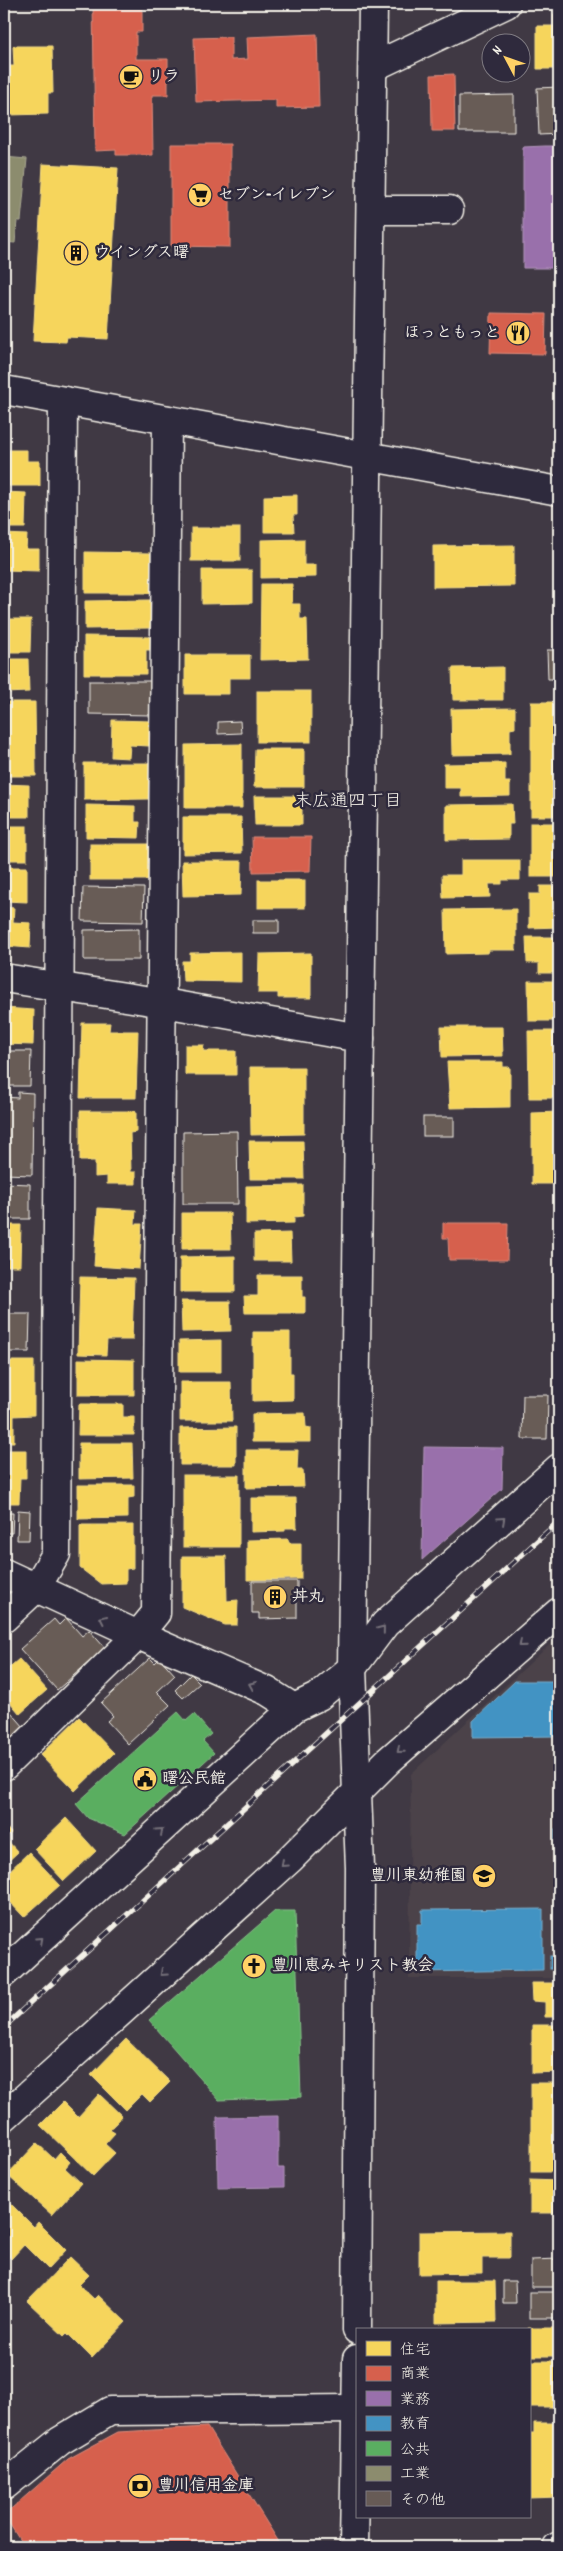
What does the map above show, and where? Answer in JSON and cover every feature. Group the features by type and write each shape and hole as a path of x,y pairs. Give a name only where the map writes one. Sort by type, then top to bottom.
{"street":[{"path":"357,2328 360,1888 358,1790 352,1668 373,4"},
{"path":"372,67 506,4"},
{"path":"371,210 449,210"},
{"path":"4,390 559,491"},
{"path":"4,1618 36,1588 56,1554 63,401"},
{"path":"4,1766 138,1635 156,1613 164,1003 167,420"},
{"path":"4,978 164,1003 360,1038"},
{"path":"4,1973 294,1708 320,1696 352,1668 385,1624 559,1468"},
{"path":"4,1572 138,1635 267,1691 294,1708"},
{"path":"4,2117 290,1859 388,1760 559,1612"},
{"path":"4,2486 60,2441 110,2411 356,2409 354,2547"}],"shaded area":[{"name":"豊川東幼稚園","path":"559,1636 559,1978 409,1978 411,1774"}],"building: 住宅":[{"path":"554,14 559,14 559,69 537,69 537,26 554,26"},
{"path":"13,46 52,46 53,93 48,93 48,114 9,115 9,66 14,66"},
{"name":"ウイングス曙","path":"43,164 118,168 108,339 67,337 66,342 33,341"},
{"path":"4,450 27,450 27,461 40,461 40,486 4,486"},
{"path":"4,492 26,493 25,528 4,528"},
{"path":"297,495 297,515 293,515 294,532 264,532 264,496"},
{"path":"191,528 240,528 240,561 191,561"},
{"path":"4,534 27,535 26,549 39,549 39,571 4,570"},
{"path":"304,539 304,565 316,565 316,577 261,578 261,540"},
{"path":"514,545 514,586 433,587 433,546"},
{"path":"85,552 151,553 150,593 85,593"},
{"path":"202,570 252,570 252,603 202,604"},
{"path":"261,584 292,584 292,604 300,604 300,619 307,619 308,659 260,660"},
{"path":"150,600 150,628 85,629 85,601"},
{"path":"4,619 31,619 30,652 4,652"},
{"path":"84,636 151,637 150,650 146,650 146,674 84,674"},
{"path":"185,655 250,655 250,678 229,678 229,694 185,694"},
{"path":"4,659 28,659 29,692 4,693"},
{"path":"503,667 503,700 453,700 452,668"},
{"path":"257,691 311,691 311,742 257,742"},
{"path":"4,702 35,702 36,776 4,776"},
{"path":"531,702 559,702 559,816 531,816"},
{"path":"515,708 515,728 510,729 510,754 452,755 451,709"},
{"path":"112,720 151,721 149,746 130,745 129,758 111,757"},
{"path":"242,744 242,808 185,808 185,745"},
{"path":"255,749 304,749 304,787 254,787"},
{"path":"84,763 149,763 148,799 84,800"},
{"path":"505,763 505,782 510,782 510,796 461,797 461,788 444,788 444,764"},
{"path":"4,784 29,785 29,817 4,817"},
{"path":"254,796 302,796 302,825 255,825"},
{"path":"512,804 513,824 509,824 509,839 446,840 446,805"},
{"path":"86,805 135,806 135,822 140,822 139,838 86,837"},
{"path":"183,817 241,817 242,853 183,854"},
{"path":"530,823 559,823 559,877 530,877"},
{"path":"4,826 27,826 27,860 4,860"},
{"path":"90,844 148,844 148,880 90,880"},
{"path":"461,860 520,860 520,880 502,880 502,884 489,884 490,897 443,898 442,875 461,875"},
{"path":"182,861 242,861 241,895 183,896"},
{"path":"4,867 27,867 27,902 4,901"},
{"path":"258,880 305,880 305,908 258,908"},
{"path":"540,886 559,886 559,927 529,928 529,894 540,894"},
{"path":"4,907 14,908 13,922 31,923 30,948 4,946"},
{"path":"516,909 516,950 489,950 488,953 446,954 445,910"},
{"path":"526,937 559,937 559,973 539,973 539,963 527,963"},
{"path":"241,952 241,982 183,981 182,961 190,961 190,953"},
{"path":"311,953 311,998 278,998 278,993 258,993 259,954"},
{"path":"528,981 559,981 559,1021 529,1021"},
{"path":"4,1008 34,1010 33,1045 4,1044"},
{"path":"82,1023 110,1023 109,1031 138,1031 136,1098 80,1098"},
{"path":"441,1027 502,1027 503,1056 442,1057"},
{"path":"528,1031 559,1031 559,1098 529,1098"},
{"path":"185,1045 204,1045 203,1051 236,1051 236,1075 185,1075"},
{"path":"447,1062 503,1062 503,1067 510,1067 510,1107 450,1108"},
{"path":"250,1067 304,1067 304,1134 251,1135"},
{"path":"80,1111 136,1111 136,1132 130,1133 131,1172 136,1172 136,1184 107,1184 107,1176 95,1177 95,1161 80,1161"},
{"path":"559,1112 559,1184 532,1184 532,1113"},
{"path":"249,1141 303,1141 304,1179 250,1179"},
{"path":"303,1185 303,1216 294,1217 294,1223 246,1224 246,1186"},
{"path":"98,1208 136,1210 135,1224 142,1224 139,1269 94,1266"},
{"path":"182,1213 230,1213 231,1249 182,1249"},
{"path":"4,1225 21,1225 20,1266 4,1266"},
{"path":"290,1233 291,1261 254,1261 254,1234"},
{"path":"235,1256 235,1292 180,1292 180,1257"},
{"path":"258,1275 302,1275 302,1297 305,1297 305,1313 245,1313 244,1296 258,1296"},
{"path":"80,1277 134,1278 132,1340 107,1340 106,1355 78,1354"},
{"path":"181,1301 230,1301 231,1331 182,1332"},
{"path":"253,1332 290,1332 290,1373 293,1373 293,1400 253,1401"},
{"path":"221,1340 221,1372 179,1372 179,1341"},
{"path":"78,1359 134,1360 134,1395 78,1395"},
{"path":"4,1361 34,1361 34,1415 14,1416 14,1442 4,1442"},
{"path":"180,1382 231,1382 232,1421 180,1421"},
{"path":"79,1404 123,1404 123,1417 134,1417 134,1435 78,1435"},
{"path":"305,1413 306,1427 311,1428 311,1442 252,1442 252,1414"},
{"path":"236,1427 236,1465 180,1465 180,1428"},
{"path":"79,1443 132,1443 133,1478 79,1479"},
{"path":"4,1450 26,1450 26,1478 20,1478 19,1503 4,1503"},
{"path":"246,1450 298,1450 297,1470 303,1470 304,1487 246,1488"},
{"path":"183,1475 239,1475 239,1547 183,1547"},
{"path":"78,1485 134,1485 134,1497 128,1498 128,1518 78,1519"},
{"path":"251,1498 296,1498 297,1528 285,1528 285,1531 251,1532"},
{"path":"80,1525 133,1525 133,1568 126,1569 126,1583 101,1584 80,1568"},
{"path":"288,1539 289,1543 301,1543 301,1579 247,1580 247,1540"},
{"path":"182,1556 226,1556 227,1601 238,1600 237,1625 225,1625 182,1607"},
{"path":"19,1659 47,1690 20,1714 4,1695 4,1672"},
{"path":"79,1717 114,1753 75,1791 40,1755"},
{"path":"66,1818 96,1851 64,1881 34,1849"},
{"path":"4,1825 11,1833 5,1838 18,1852 4,1865"},
{"path":"29,1852 60,1885 24,1917 4,1896 4,1876"},
{"path":"531,1983 559,1983 559,2017 545,2017 545,2002 532,2001"},
{"path":"532,2025 559,2025 559,2072 532,2073"},
{"path":"126,2039 170,2082 150,2102 142,2094 126,2110 91,2075"},
{"path":"531,2083 559,2083 559,2172 531,2172"},
{"path":"99,2094 122,2116 110,2130 115,2133 105,2144 115,2153 93,2176 40,2125 63,2102 78,2117"},
{"path":"37,2143 54,2159 60,2152 70,2162 65,2168 81,2183 52,2215 7,2175"},
{"path":"530,2180 559,2181 559,2213 530,2213"},
{"path":"4,2197 34,2227 38,2222 66,2250 48,2269 24,2245 11,2259 4,2251"},
{"path":"510,2231 510,2258 482,2258 482,2273 419,2274 419,2232"},
{"path":"70,2257 89,2275 79,2285 94,2299 98,2295 126,2322 92,2358 67,2333 64,2336 27,2301"},
{"path":"436,2281 495,2281 496,2322 436,2323"},
{"path":"530,2328 559,2328 559,2356 530,2356"},
{"path":"530,2361 559,2361 559,2407 530,2407"},
{"path":"534,2423 559,2423 559,2497 530,2498 530,2433 534,2433"}],"building: 商業":[{"name":"リラ","path":"93,4 142,4 142,32 136,32 136,59 168,59 168,95 152,95 153,155 116,155 116,150 95,151"},
{"path":"317,34 319,107 276,108 276,100 196,102 194,38 231,37 231,60 248,59 247,37"},
{"path":"454,74 455,131 432,131 431,75"},
{"name":"セブン-イレブン","path":"171,144 230,144 230,247 171,246"},
{"name":"ほっともっと","path":"491,313 546,314 545,354 490,353"},
{"path":"252,837 311,837 310,871 253,872"},
{"path":"443,1223 508,1223 507,1260 449,1260 448,1238 443,1238"},
{"name":"豊川信用金庫","path":"207,2427 282,2547 24,2547 4,2515 68,2459 118,2432"}],"building: 業務":[{"path":"559,146 559,268 523,268 523,147"},
{"path":"424,1447 503,1448 502,1489 422,1560"},
{"path":"278,2116 278,2168 284,2168 284,2187 218,2188 217,2117"}],"building: 教育":[{"path":"515,1681 559,1681 559,1736 473,1737 473,1721"},
{"path":"555,1830 559,1830 559,1941 555,1941"},
{"path":"543,1909 543,1970 417,1972 417,1924 422,1924 422,1910"},
{"path":"550,1956 559,1956 559,1969 550,1969"}],"building: 公共":[{"name":"曙公民館","path":"178,1712 186,1721 194,1714 211,1734 203,1741 214,1753 125,1834 88,1818 76,1804"},
{"name":"豊川恵みキリスト教会","path":"275,1911 295,1911 301,2097 219,2100 149,2020"}],"building: 工業":[{"path":"4,157 27,159 21,221 17,221 15,243 4,242 7,213 4,213"}],"building: その他":[{"path":"559,87 559,134 539,135 537,88"},
{"path":"514,95 514,132 459,132 459,96"},
{"path":"547,650 559,650 559,679 548,679"},
{"path":"89,681 153,681 153,715 89,714"},
{"path":"240,721 241,733 218,734 218,722"},
{"path":"83,887 144,888 143,922 82,921"},
{"path":"253,920 279,920 279,933 253,933"},
{"path":"139,929 139,960 84,960 84,930"},
{"path":"4,1051 31,1051 30,1086 4,1086"},
{"path":"18,1092 33,1093 32,1175 4,1174 4,1097 18,1098"},
{"path":"423,1117 454,1117 454,1136 423,1136"},
{"path":"237,1131 238,1204 183,1204 183,1132"},
{"path":"4,1183 30,1184 30,1219 4,1219"},
{"path":"4,1314 30,1314 29,1352 4,1352"},
{"path":"523,1395 548,1395 547,1439 522,1439"},
{"path":"18,1510 30,1511 29,1540 17,1540"},
{"path":"4,1513 13,1513 12,1533 4,1533"},
{"name":"丼丸","path":"252,1581 297,1581 297,1618 259,1619 259,1613 252,1613"},
{"path":"66,1618 82,1636 89,1630 105,1648 57,1690 20,1649 54,1619 59,1625"},
{"path":"150,1658 155,1663 160,1658 175,1675 157,1692 170,1705 128,1744 107,1721 113,1716 101,1703"},
{"path":"191,1674 200,1683 183,1698 175,1690"},
{"path":"4,1704 24,1727 11,1739 4,1734"},
{"path":"559,2259 559,2287 531,2287 531,2260"},
{"path":"503,2281 515,2281 516,2303 503,2303"},
{"path":"529,2292 559,2292 559,2318 529,2318"}],"railway":[{"path":"4,2027 559,1521"}],"place":[{"name":"リラ","path":"131,77"},
{"name":"セブン-イレブン","path":"200,195"},
{"name":"ウイングス曙","path":"76,253"},
{"name":"ほっともっと","path":"518,333"},
{"name":"丼丸","path":"275,1597"},
{"name":"曙公民館","path":"145,1779"},
{"name":"豊川東幼稚園","path":"484,1876"},
{"name":"豊川恵みキリスト教会","path":"254,1966"},
{"name":"豊川信用金庫","path":"140,2486"}],"district":[{"name":"末広通四丁目","path":"348,802"}]}
